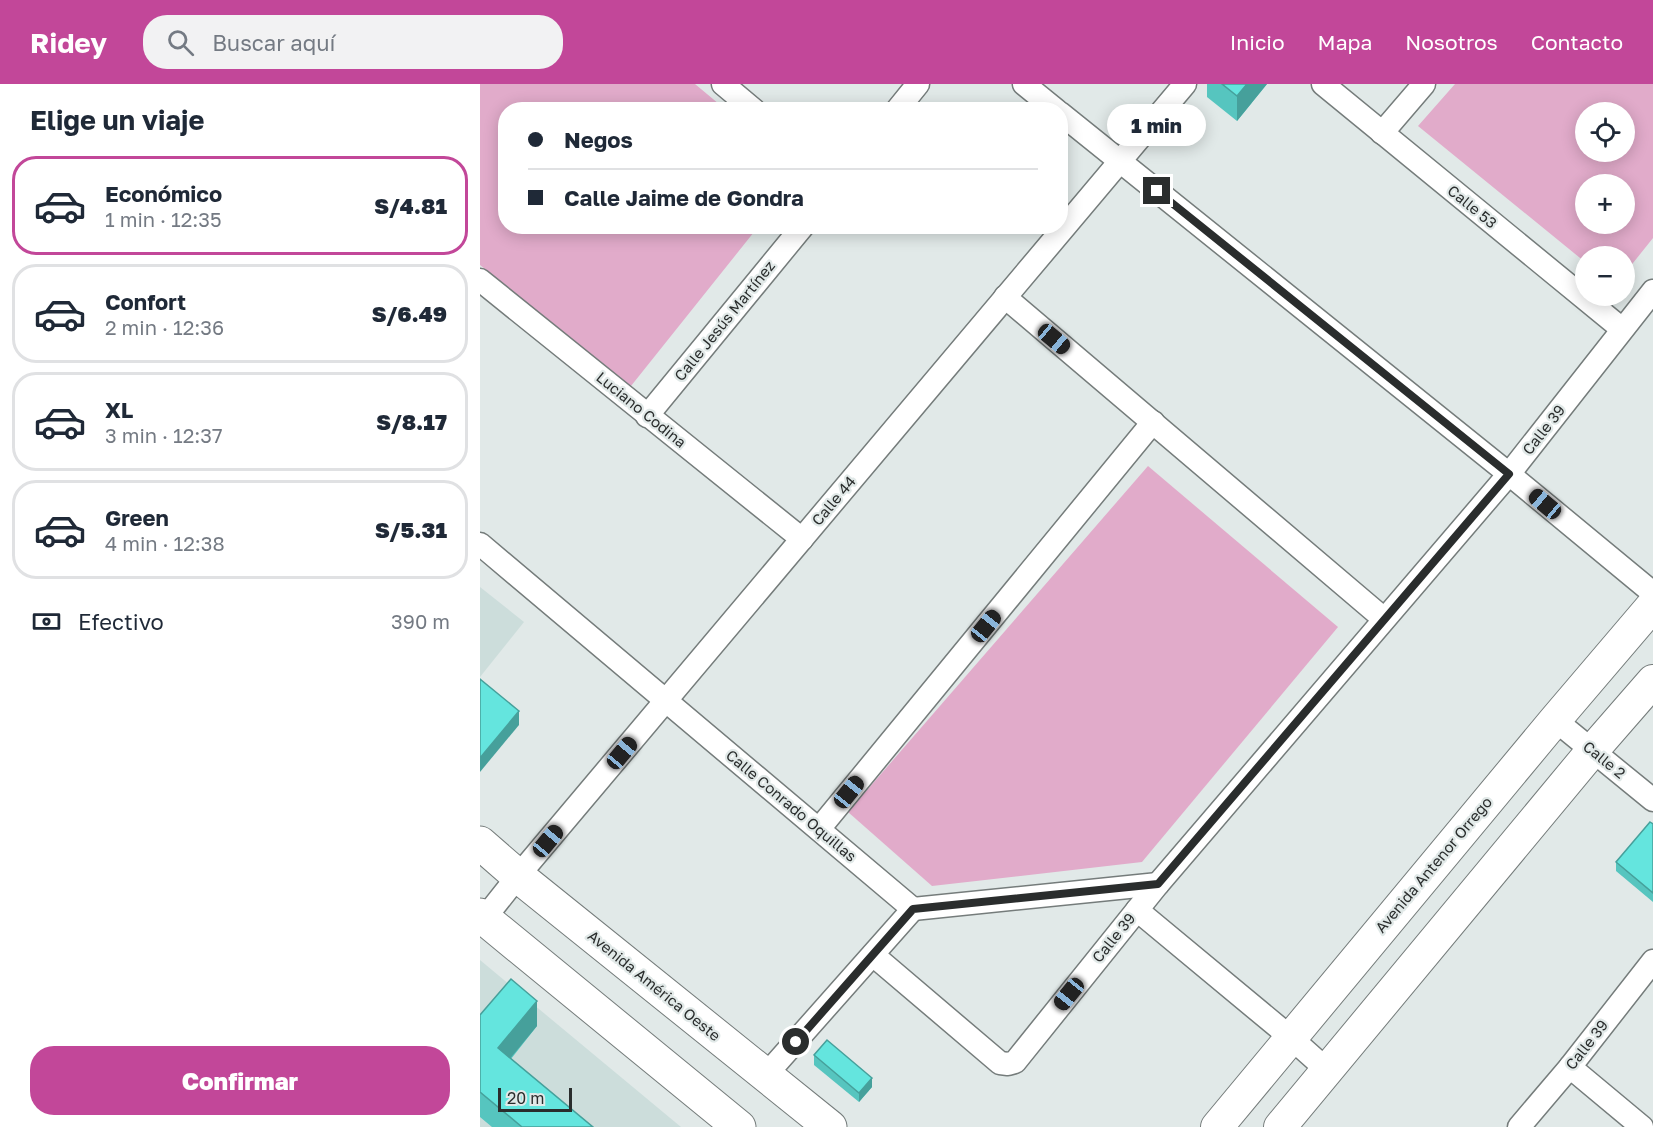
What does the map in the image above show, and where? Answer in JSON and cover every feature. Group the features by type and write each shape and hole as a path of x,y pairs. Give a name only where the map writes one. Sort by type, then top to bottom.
{"main road":[{"name":"Avenida América Oeste","path":"480,843 830,1127"},
{"path":"482,917 739,1127"}],"street":[{"path":"723,84 744,102"},
{"path":"903,102 918,84"},
{"path":"1024,84 1046,102"},
{"name":"Calle 44","path":"1068,222 1185,84"},
{"name":"Calle 53","path":"1323,84 1622,329"},
{"path":"1382,133 1424,84"},
{"path":"1068,119 1509,474 1653,593"},
{"name":"Calle Jesús Martínez","path":"647,416 796,234"},
{"name":"Calle 44","path":"482,917 1058,234"},
{"name":"Luciano Codina","path":"480,280 802,539"},
{"name":"Calle 39","path":"873,955 1000,1063 1015,1062 1158,884 1509,474 1653,291"},
{"path":"1005,297 1384,619"},
{"path":"819,829 1153,422"},
{"name":"Calle Conrado Oquillas","path":"480,544 913,909"},
{"name":"Avenida Antenor Orrego","path":"1217,1127 1653,605"},
{"path":"1280,1127 1653,681"},
{"name":"Calle 2","path":"1555,720 1653,800"},
{"path":"765,1076 913,909 1158,884"},
{"path":"1137,910 1327,1070"},
{"name":"Calle 39","path":"1519,1127 1653,961"},
{"path":"1569,1067 1642,1127"}],"shaded area":[{"path":"480,84 695,84 717,102 498,102 498,234 752,234 631,386 480,265"},
{"path":"1455,84 1653,84 1653,238 1635,260 1635,246 1575,246 1575,254 1418,126"},
{"path":"1148,466 1338,627 1142,862 932,886 848,812"},
{"path":"480,587 524,622 480,677"},
{"path":"480,960 681,1127 480,1127"}],"building":[{"path":"1222,84 1247,84 1237,96"},
{"path":"480,679 519,711 480,758"},
{"path":"1650,822 1653,824 1653,893 1616,862"},
{"path":"511,979 537,1001 498,1048 593,1127 522,1127 480,1092 480,1015"},
{"path":"827,1040 872,1078 859,1093 814,1055"}],"route":[{"path":"796,1042 913,909 1158,884 1509,474 1157,191"}]}
